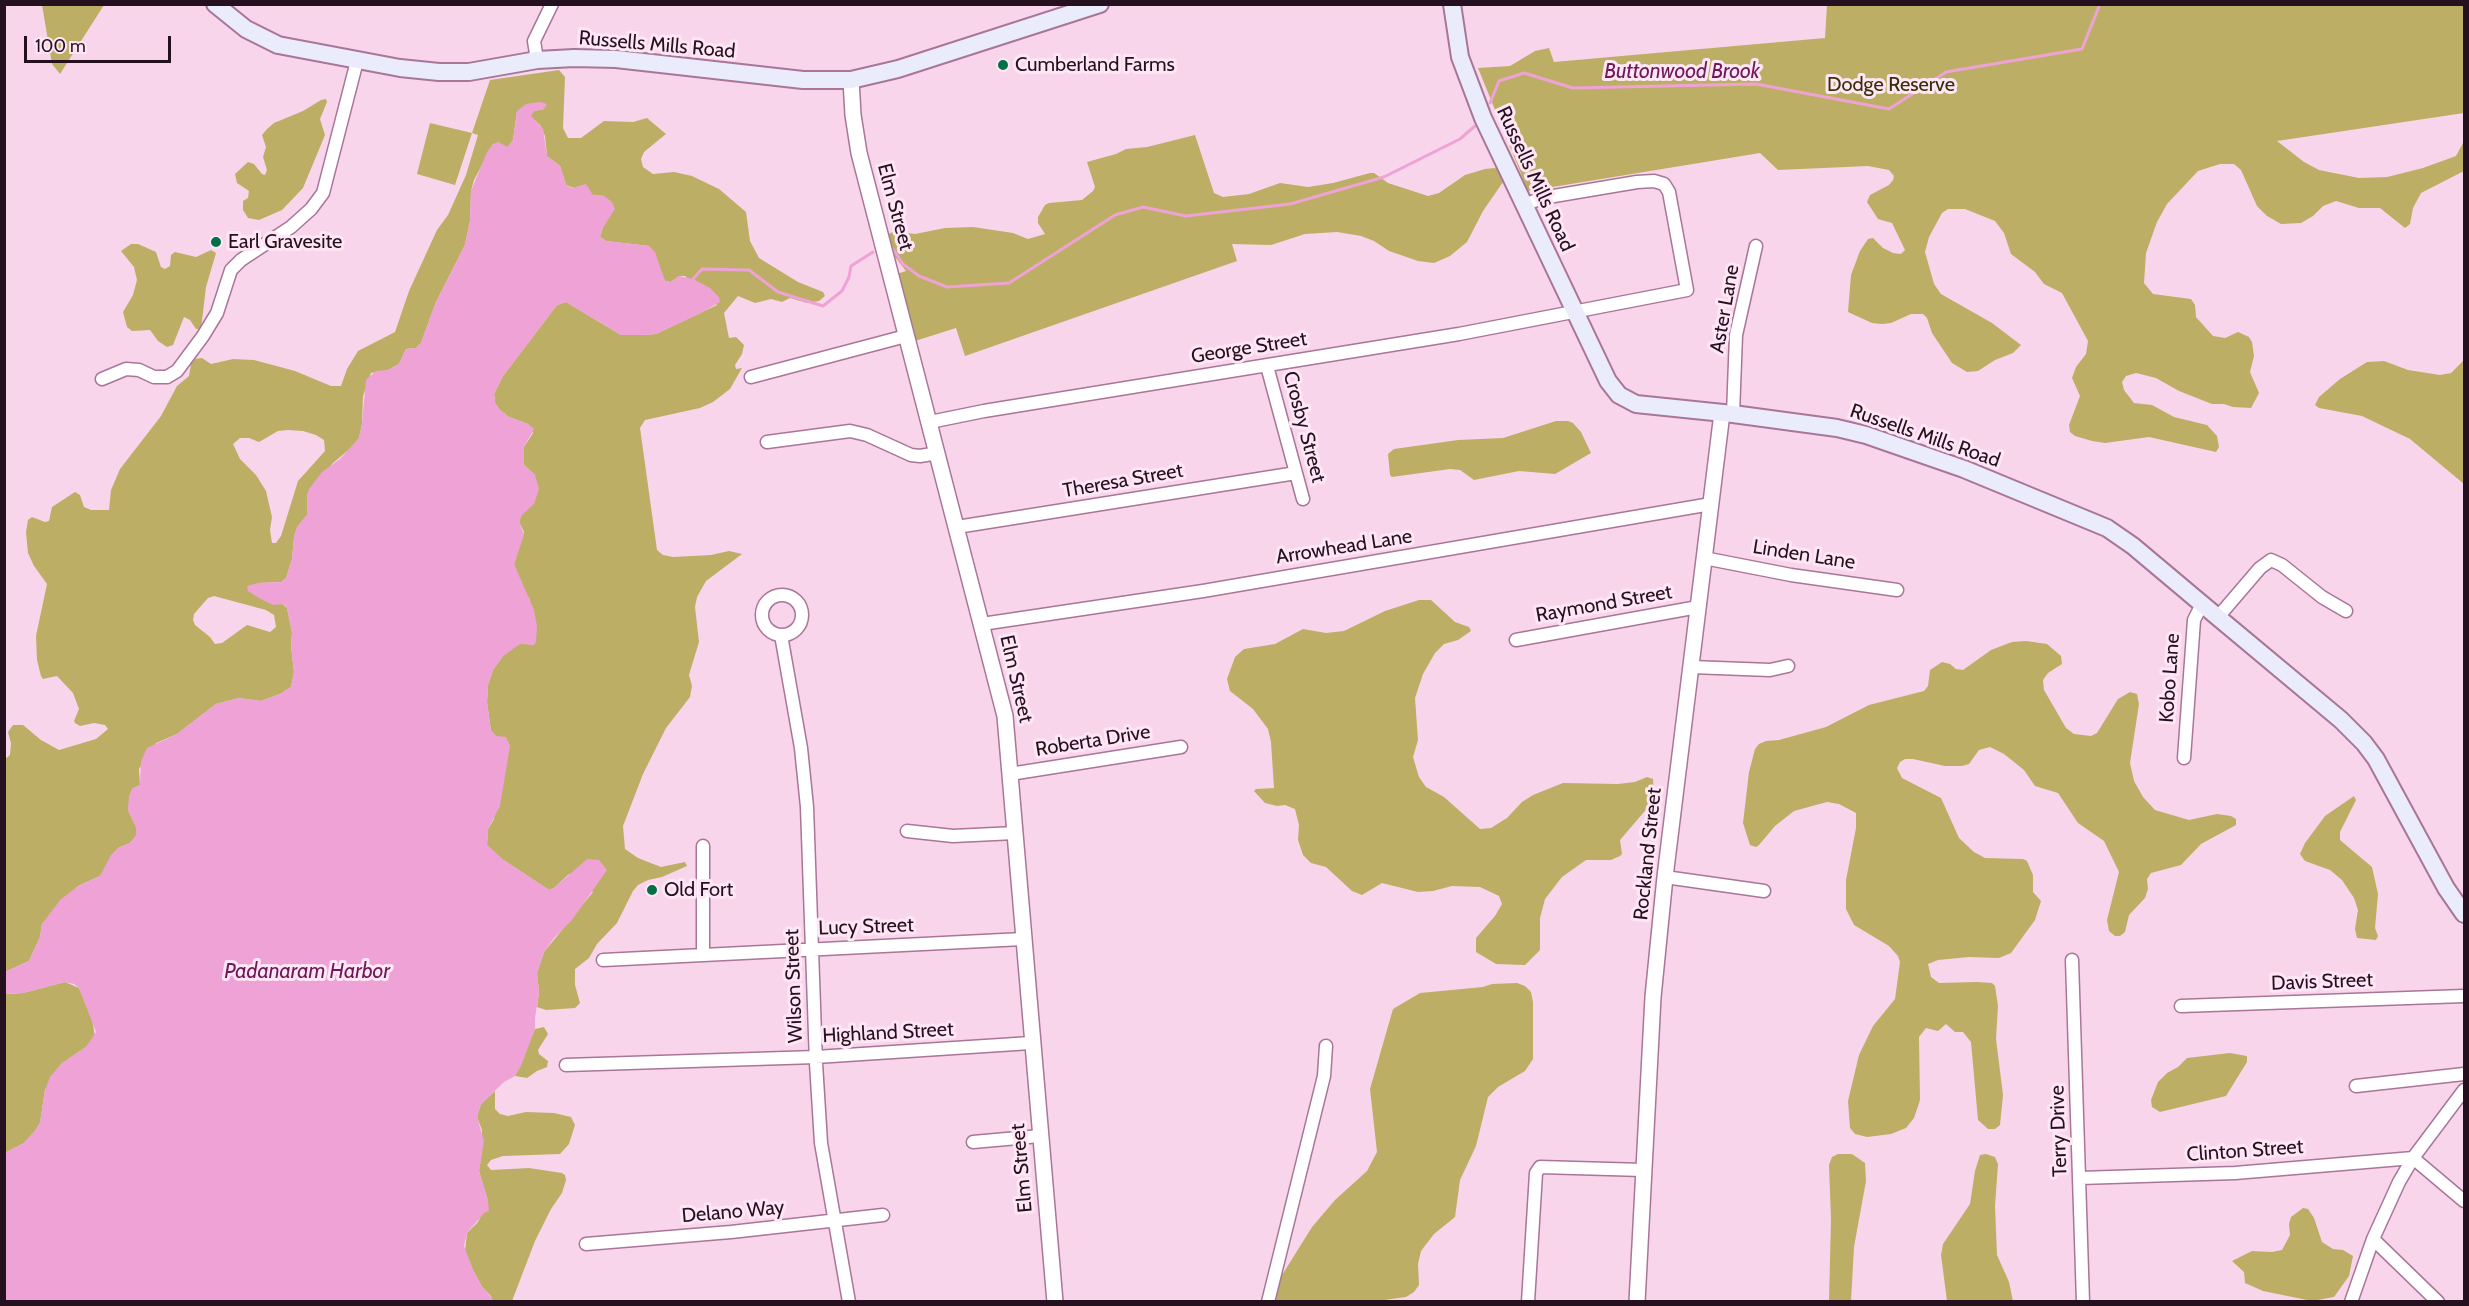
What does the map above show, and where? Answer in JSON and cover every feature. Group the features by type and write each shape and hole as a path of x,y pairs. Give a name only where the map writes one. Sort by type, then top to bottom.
{"main road":[{"name":"Russells Mills Road","path":"215,4 246,29 278,45 357,61 439,72 469,72 537,60 616,60 803,80 851,80 898,69 1100,4"},
{"name":"Russells Mills Road","path":"1452,4 1457,44 1466,77 1487,127 1608,381 1623,399 1636,404 1728,413 1837,428 1866,435 1935,458 2057,506 2115,533 2341,720 2371,751 2432,864 2464,914"}],"street":[{"path":"537,60 534,42 552,4"},
{"path":"102,379 126,369 139,370 153,377 167,376 177,371 203,336 217,312 231,270 241,260 291,227 311,209 322,193 357,61"},
{"name":"Elm Street","path":"851,80 853,115 859,153 1005,716 1031,1043 1055,1302"},
{"name":"George Street","path":"930,422 984,411 1267,366 1687,290 1669,192 1664,184 1637,182 1542,198 1524,204"},
{"name":"Aster Lane","path":"1728,413 1736,335 1756,246"},
{"path":"751,377 906,336"},
{"name":"Crosby Street","path":"1267,366 1303,499"},
{"name":"Rockland Street","path":"1637,1302 1653,997 1665,877 1711,504 1728,413"},
{"path":"766,442 850,431 867,435 911,455 938,453"},
{"name":"Theresa Street","path":"957,527 1296,473"},
{"name":"Arrowhead Lane","path":"982,624 1203,591 1711,504"},
{"name":"Linden Lane","path":"1704,558 1791,575 1897,590"},
{"path":"2218,617 2260,568 2271,560 2282,565 2322,597 2346,611"},
{"name":"Kobo Lane","path":"2184,758 2194,620 2202,604"},
{"name":"Raymond Street","path":"1516,640 1698,607"},
{"name":"Wilson Street","path":"781,635 801,748 807,807 821,1143 849,1302"},
{"path":"1691,667 1770,670 1788,666"},
{"name":"Roberta Drive","path":"1010,774 1181,747"},
{"path":"907,831 953,836 1015,834"},
{"path":"703,846 704,954"},
{"path":"1665,877 1764,891"},
{"name":"Lucy Street","path":"603,960 1023,939"},
{"name":"Terry Drive","path":"2072,960 2083,1302"},
{"name":"Davis Street","path":"2181,1006 2464,996"},
{"name":"Highland Street","path":"566,1065 816,1057 1031,1043"},
{"path":"1268,1302 1324,1076 1326,1046"},
{"path":"2356,1086 2464,1074"},
{"path":"2351,1302 2391,1196 2413,1158 2464,1090"},
{"path":"973,1142 1040,1136"},
{"path":"2413,1158 2464,1202"},
{"name":"Clinton Street","path":"2080,1178 2235,1173 2413,1158"},
{"path":"1528,1302 1536,1173 1540,1167 1643,1170"},
{"name":"Delano Way","path":"586,1244 732,1232 883,1215"},
{"path":"2373,1239 2438,1302"}],"green space":[{"path":"42,5 104,5 60,74 52,64"},
{"name":"Dodge Reserve","path":"1827,5 2464,5 2464,113 2277,141 2304,162 2319,170 2359,178 2387,177 2423,168 2456,156 2464,141 2464,171 2421,193 2413,208 2410,224 2405,228 2380,208 2359,208 2336,201 2323,206 2301,223 2281,224 2267,216 2257,206 2241,170 2234,164 2220,164 2198,171 2167,204 2157,222 2146,253 2144,283 2153,294 2191,299 2195,305 2196,317 2213,336 2225,338 2238,332 2249,337 2254,356 2250,372 2259,393 2251,408 2212,404 2179,391 2156,378 2136,373 2126,376 2122,382 2124,390 2134,403 2152,405 2174,417 2207,425 2217,436 2219,447 2216,452 2149,437 2105,443 2092,441 2075,436 2070,432 2069,425 2080,396 2072,378 2076,367 2086,354 2088,341 2062,293 2044,284 2035,272 2011,254 2004,233 1995,221 1965,209 1948,209 1942,213 1929,237 1925,252 1934,284 1941,294 1992,323 2021,345 2013,353 1995,360 1978,371 1967,372 1952,363 1932,333 1927,318 1923,314 1911,314 1891,323 1882,324 1872,323 1848,312 1851,275 1860,251 1868,239 1873,238 1883,248 1893,253 1901,254 1905,250 1892,223 1878,219 1867,202 1870,195 1889,185 1893,180 1894,176 1889,170 1868,166 1778,170 1760,153 1528,191 1478,68 1510,66 1535,51 1549,48 1554,62 1825,38"},
{"path":"559,70 565,77 563,128 568,138 581,138 604,121 633,122 647,118 666,134 644,152 641,159 643,167 653,174 674,172 692,176 719,189 746,212 750,241 759,258 798,282 823,292 825,296 819,301 807,303 790,298 782,302 771,299 755,303 738,296 724,313 729,338 736,337 744,345 742,354 735,365 736,369 742,368 730,389 713,402 700,408 645,420 640,428 657,550 663,555 673,557 711,555 729,551 742,554 706,581 697,597 695,607 699,642 689,675 692,686 690,697 666,728 643,774 623,826 625,849 638,858 661,867 685,862 687,866 662,877 648,880 638,885 633,891 617,923 597,944 589,958 575,969 575,985 580,1003 575,1008 546,1010 537,1007 539,992 537,973 544,952 593,892 569,874 549,890 502,859 487,845 488,829 494,819 496,736 491,731 487,702 488,685 493,670 503,656 520,643 534,645 530,600 514,564 524,532 519,522 535,475 524,465 524,447 533,433 528,424 509,417 500,410 495,403 494,394 503,376 557,305 566,302 621,335 644,335 656,334 717,305 685,276 679,276 671,282 665,281 649,246 606,241 600,237 614,209 604,196 593,195 566,185 560,166 547,156 545,136 540,125 530,116 534,111 544,109 517,111 513,140 508,147 493,144 474,180 465,245 436,302 421,343 416,348 406,349 399,364 388,370 371,373 363,396 359,438 333,463 307,495 307,515 297,527 292,559 286,578 281,582 258,583 287,608 292,632 294,672 291,687 261,701 239,698 216,704 177,734 156,743 139,769 140,785 132,789 128,810 136,827 136,836 130,843 118,848 100,876 78,886 42,924 40,937 29,961 5,972 4,760 10,755 11,743 8,732 13,725 23,725 41,740 59,750 96,739 108,729 105,725 94,723 80,726 75,723 79,709 73,693 57,676 43,679 41,676 37,660 36,636 47,584 28,553 26,532 28,520 32,517 45,522 49,521 52,507 75,492 80,495 84,507 91,510 109,510 111,490 120,469 161,416 177,386 189,376 191,364 195,359 202,358 211,364 233,359 254,360 295,371 331,386 341,386 347,369 358,351 395,332 409,291 466,175 478,135 472,133 490,80","holes":["288,430 316,435 324,440 325,451 298,481 281,536 276,543 272,543 270,530 272,517 266,491 256,475 240,459 233,444 240,438 249,438 259,442 278,431","214,596 266,610 274,615 276,627 270,632 247,625 222,643 215,644 195,625 193,620 194,614 208,598"]},
{"path":"326,99 327,102 320,119 325,135 303,188 282,210 259,220 248,218 243,210 243,201 248,198 249,191 237,183 235,174 248,162 254,164 265,175 267,170 263,157 266,147 262,135 274,123"},
{"path":"430,123 472,133 455,185 417,174"},
{"path":"1195,135 1214,193 1223,197 1249,194 1280,183 1308,187 1370,173 1374,173 1388,183 1428,196 1439,193 1465,175 1485,169 1495,168 1502,173 1503,182 1483,211 1467,242 1450,256 1434,263 1418,261 1389,251 1361,236 1337,232 1305,234 1271,245 1232,244 1237,261 965,356 956,328 915,341 897,274 906,271 892,253 887,235 894,231 915,234 945,228 973,227 1013,233 1028,239 1045,234 1038,223 1038,217 1045,205 1082,200 1093,191 1095,187 1087,162 1126,149 1147,147"},
{"path":"131,244 138,244 156,252 161,267 165,269 170,266 171,255 175,252 196,257 211,250 216,253 206,287 201,329 196,329 190,320 184,317 173,345 167,347 158,341 150,330 132,331 127,327 123,312 133,295 137,280 134,267 121,251"},
{"path":"2464,360 2464,484 2410,439 2362,416 2319,408 2315,405 2319,397 2340,379 2367,362 2384,361 2408,370 2440,375 2451,373"},
{"path":"1556,421 1573,423 1581,432 1591,453 1555,474 1519,471 1474,480 1460,470 1450,469 1392,477 1390,475 1388,454 1394,449 1458,440 1503,438"},
{"path":"1419,600 1431,600 1455,622 1469,627 1471,631 1458,640 1444,644 1435,653 1423,674 1415,698 1418,740 1413,757 1419,777 1426,787 1444,797 1480,829 1491,828 1507,818 1522,802 1533,795 1563,783 1618,784 1635,782 1647,777 1653,779 1654,794 1650,805 1620,840 1622,854 1611,860 1586,860 1562,877 1545,899 1540,918 1540,950 1525,965 1496,964 1476,952 1476,938 1502,904 1499,896 1480,887 1452,886 1418,892 1382,883 1362,895 1352,891 1326,867 1311,863 1303,855 1298,840 1299,825 1295,809 1285,805 1265,803 1254,791 1274,788 1271,742 1268,729 1253,709 1230,691 1227,679 1235,657 1244,649 1275,644 1303,629 1326,633 1344,631 1385,611"},
{"path":"2012,642 2047,644 2061,656 2062,664 2048,673 2043,680 2044,690 2066,728 2074,734 2091,736 2097,733 2118,699 2130,692 2137,694 2139,704 2130,763 2134,781 2143,797 2155,810 2189,820 2217,814 2231,816 2236,819 2236,825 2201,844 2181,865 2151,873 2147,879 2148,889 2145,898 2129,915 2125,932 2120,936 2115,936 2109,931 2107,920 2119,872 2104,841 2078,823 2058,793 2035,786 2024,770 2004,754 1990,747 1979,750 1969,764 1962,766 1945,766 1913,759 1900,762 1897,768 1902,778 1941,798 1959,838 1974,852 1985,858 2027,861 2033,875 2033,892 2041,901 2035,920 2011,953 1999,958 1969,957 1938,960 1928,964 1931,977 1939,983 1977,982 1992,983 1995,986 1998,1006 1996,1039 2003,1095 2000,1125 1995,1129 1988,1129 1978,1120 1971,1042 1963,1032 1955,1032 1946,1024 1938,1031 1926,1028 1919,1037 1920,1100 1914,1118 1906,1128 1891,1134 1867,1137 1855,1134 1850,1128 1848,1101 1859,1055 1873,1026 1895,999 1900,962 1889,946 1854,925 1846,909 1846,880 1856,828 1856,813 1839,804 1827,802 1794,811 1775,826 1759,845 1756,847 1750,845 1743,823 1749,772 1755,749 1766,741 1779,740 1826,727 1869,705 1924,691 1928,686 1930,670 1942,662 1963,670 1991,650"},
{"path":"2354,796 2356,800 2340,832 2340,840 2372,867 2378,894 2375,928 2378,936 2376,940 2357,938 2355,929 2358,910 2354,898 2342,880 2330,870 2305,861 2300,854 2305,843 2325,816"},
{"path":"65,982 79,988 92,1019 95,1037 86,1047 61,1064 45,1090 40,1123 35,1131 24,1143 5,1153 5,994 23,993"},
{"path":"1517,983 1525,986 1531,992 1533,1059 1525,1071 1498,1087 1488,1097 1476,1146 1460,1180 1455,1217 1434,1234 1421,1251 1418,1264 1419,1285 1414,1292 1406,1297 1377,1301 1262,1302 1312,1227 1335,1200 1367,1171 1377,1152 1370,1089 1393,1009 1420,993"},
{"path":"544,1027 548,1034 538,1050 539,1054 548,1061 547,1067 527,1078 515,1076 535,1029"},
{"path":"2230,1053 2247,1056 2247,1062 2226,1096 2160,1112 2152,1107 2151,1100 2158,1082 2187,1058"},
{"path":"495,1091 495,1109 500,1114 508,1116 526,1112 554,1113 571,1117 575,1125 569,1144 560,1154 503,1156 491,1160 487,1165 491,1170 529,1168 562,1173 566,1180 562,1193 535,1241 512,1301 492,1301 491,1296 482,1287 465,1251 467,1233 478,1222 488,1201 479,1171 482,1130 477,1117 481,1104"},
{"path":"1838,1154 1852,1154 1865,1163 1866,1181 1854,1247 1851,1301 1829,1301 1831,1219 1829,1165 1832,1157"},
{"path":"1980,1155 1995,1157 1998,1164 1995,1206 1997,1255 2009,1282 2013,1301 1947,1301 1941,1255 1943,1244 1970,1204"},
{"path":"2303,1208 2308,1209 2314,1218 2322,1242 2333,1249 2343,1250 2353,1256 2349,1276 2334,1297 2312,1301 2263,1291 2245,1283 2244,1272 2232,1261 2252,1251 2282,1250 2290,1235 2291,1217"}],"water":[{"name":"Padanaram Harbor","path":"540,102 547,104 544,109 534,111 531,116 543,129 547,156 560,166 566,185 572,188 586,184 593,195 604,196 612,202 615,209 603,227 600,237 606,241 649,246 655,252 665,281 671,282 679,276 693,279 710,288 719,297 720,302 656,334 644,335 621,335 566,302 557,305 503,376 494,394 495,403 500,410 534,429 524,447 524,465 535,475 539,489 534,504 522,515 519,522 524,535 514,564 534,610 537,626 534,645 520,644 503,656 493,670 488,685 487,702 491,731 496,736 506,737 510,746 500,806 488,829 487,845 502,859 549,890 587,859 599,860 607,870 572,920 544,952 537,973 539,992 535,1029 521,1066 515,1076 504,1082 481,1104 477,1117 484,1141 479,1171 489,1211 484,1213 467,1233 464,1246 473,1270 492,1301 5,1301 5,1153 24,1143 35,1131 40,1123 45,1090 50,1077 61,1064 86,1047 96,1032 79,988 74,984 65,982 23,993 6,994 5,972 29,961 40,937 42,924 60,900 78,886 100,876 111,855 118,848 130,843 136,836 136,827 128,810 129,796 132,789 140,785 141,761 147,748 177,734 216,704 239,698 261,701 291,687 294,672 292,632 287,608 283,604 273,605 259,598 248,591 247,586 281,582 286,578 292,559 297,527 307,515 309,489 322,472 340,459 359,438 366,380 376,371 388,370 399,364 406,349 416,348 421,343 436,302 465,245 470,221 471,191 487,152 493,144 498,142 508,147 513,140 517,111 526,104"}],"waterway":[{"name":"Buttonwood Brook","path":"1490,103 1499,81 1524,73 1573,88 1756,84 1889,109 1946,72 2082,49 2100,4"},
{"name":"Buttonwood Brook","path":"893,249 903,264 919,276 947,287 1009,283 1115,215 1143,207 1186,216 1290,204 1384,177 1460,139 1475,126"},
{"name":"Buttonwood Brook","path":"693,279 702,269 749,270 778,292 823,306 842,291 849,277 851,266 873,252"}],"place":[{"name":"Cumberland Farms","path":"1003,65"},
{"name":"Earl Gravesite","path":"216,242"},
{"name":"Old Fort","path":"652,890"}]}
